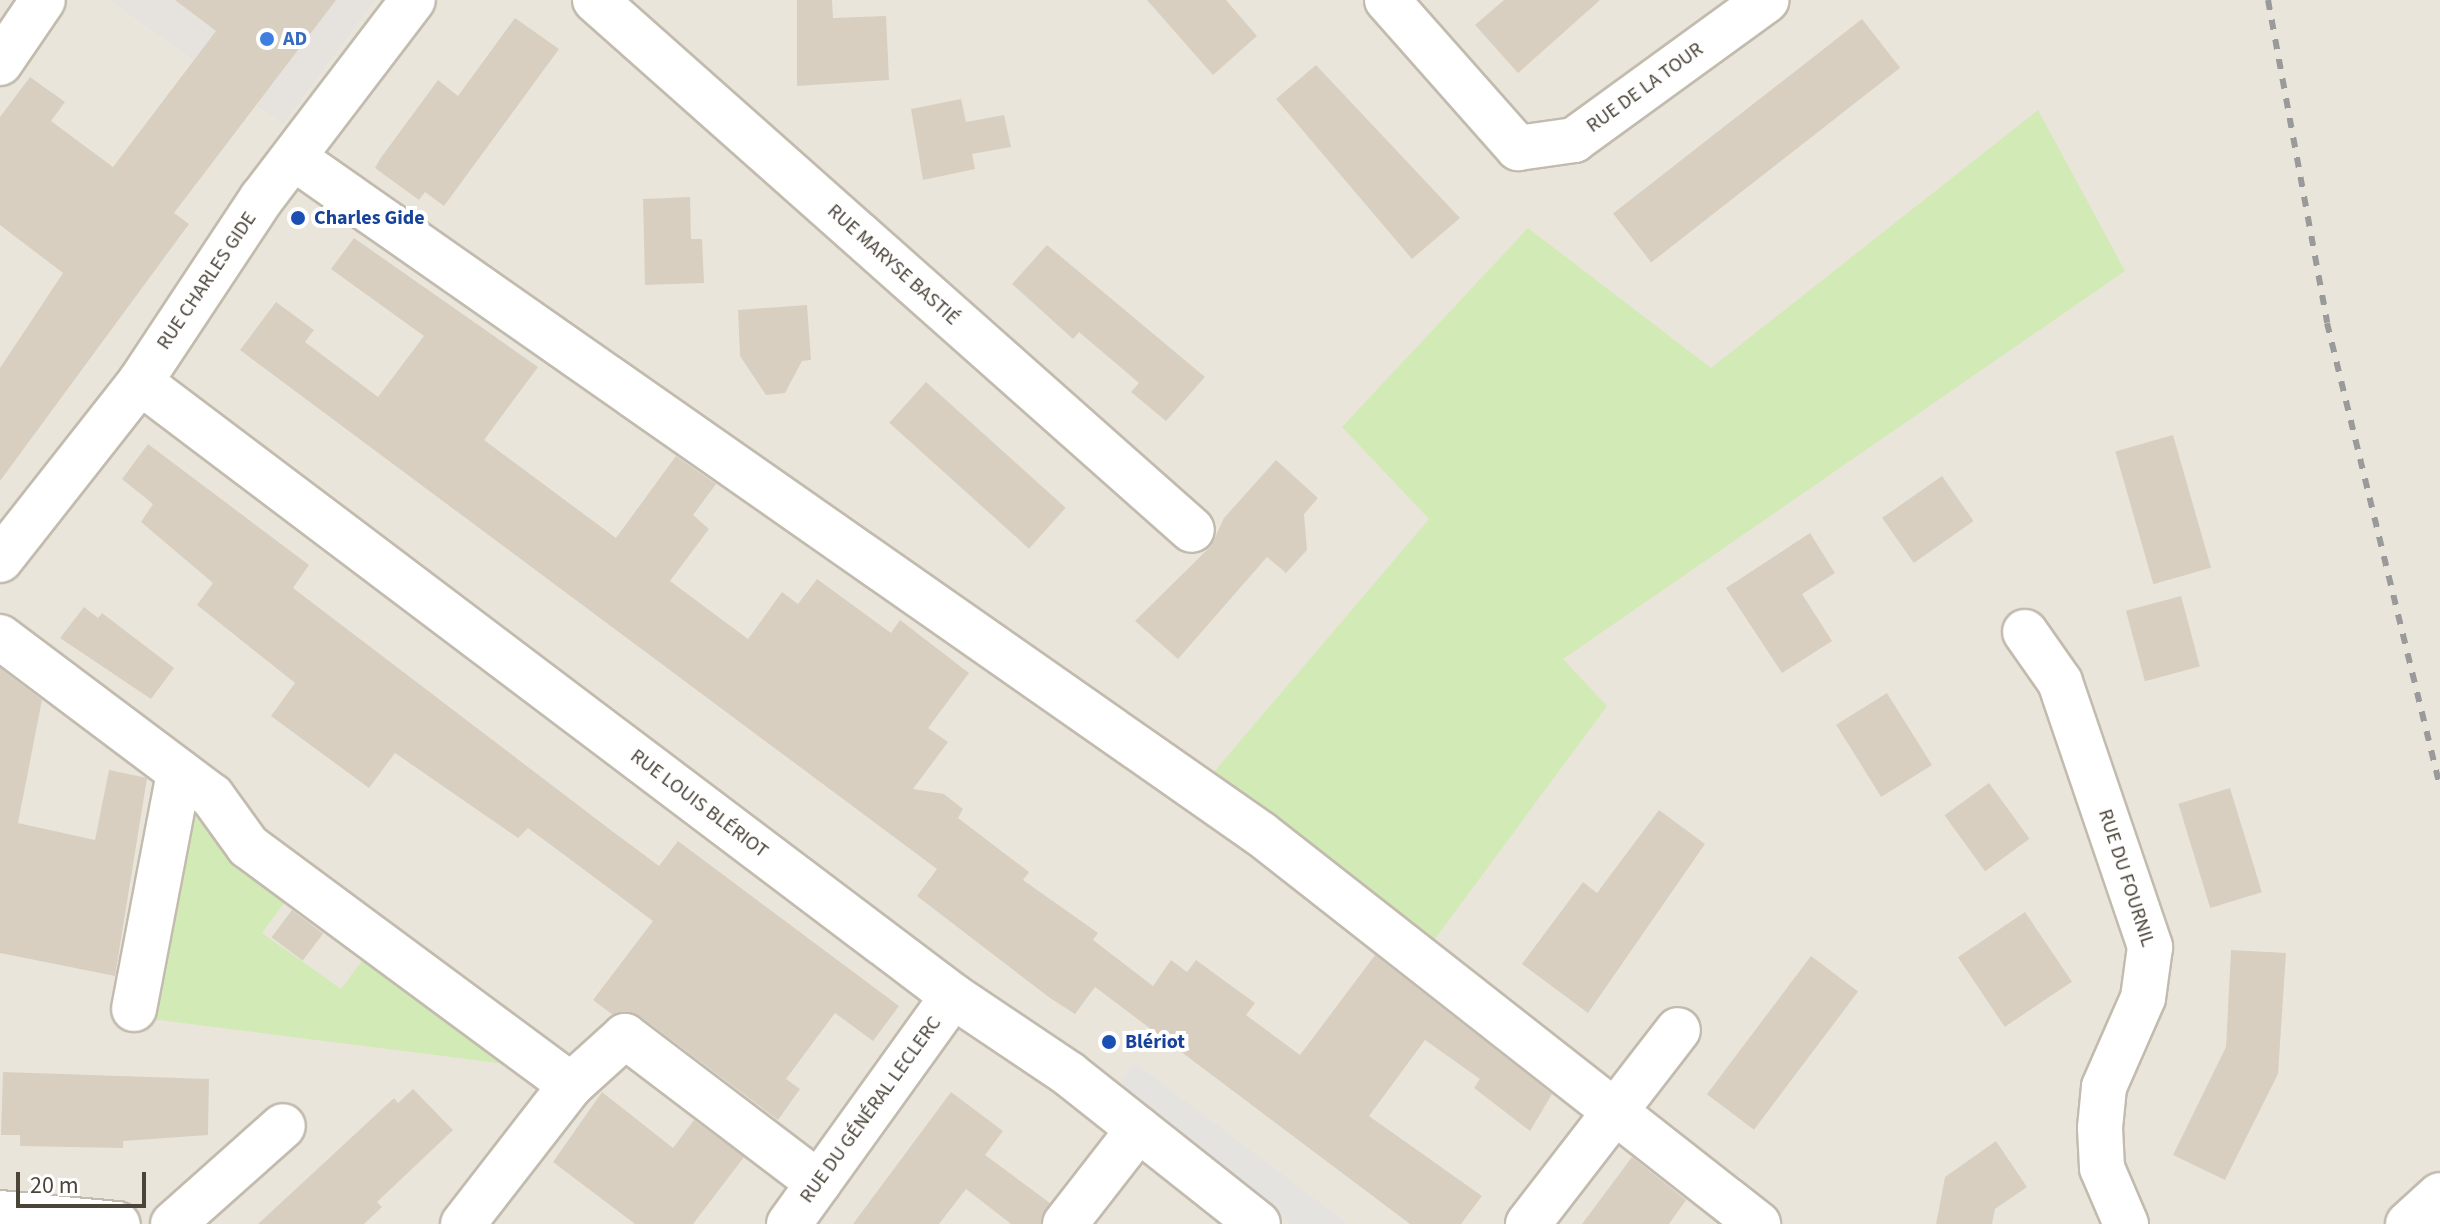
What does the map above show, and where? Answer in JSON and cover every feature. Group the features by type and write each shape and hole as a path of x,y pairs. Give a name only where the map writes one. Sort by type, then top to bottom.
{"street":[{"path":"0,63 43,0"},
{"name":"RUE CHARLES GIDE","path":"0,560 140,382 294,158 413,0"},
{"name":"RUE MARYSE BASTIÉ","path":"595,0 1192,530"},
{"name":"RUE DE LA TOUR","path":"1387,0 1518,148 1574,140 1767,0"},
{"path":"294,158 1261,834 1618,1110 1758,1224"},
{"name":"RUE LOUIS BLÉRIOT","path":"140,382 953,996 1139,1129 1258,1224"},
{"name":"RUE DU FOURNIL","path":"2025,632 2060,682 2150,947 2143,998 2104,1087 2101,1114 2102,1168 2126,1224"},
{"path":"0,637 212,796 248,846 571,1085"},
{"path":"134,1009 179,772"},
{"name":"RUE DU GÉNÉRAL LECLERC","path":"789,1224 953,996"},
{"path":"1528,1224 1678,1030"},
{"path":"463,1224 571,1085 625,1036 819,1183"},
{"path":"173,1224 283,1126"},
{"path":"1065,1224 1139,1129"},
{"path":"2408,1224 2440,1195"},
{"path":"0,1213 117,1224"}],"shaded area":[{"path":"0,0 108,0 283,125 376,0 2440,0 2440,1224 0,1224"},
{"path":"108,0 376,0 283,125"},
{"path":"1135,1063 1348,1224 1291,1224 1114,1090"}],"green space":[{"path":"2038,110 2125,271 1563,659 1607,706 1426,951 1207,780 1429,519 1342,427 1528,228 1711,368"},
{"path":"192,800 294,889 262,933 341,989 372,947 538,1068 151,1019"}],"building":[{"path":"175,0 336,0 174,213 189,224 0,481 0,368 63,273 0,225 0,117 30,77 65,102 51,121 113,167 216,31"},
{"path":"797,0 832,0 833,18 886,16 889,80 797,86"},
{"path":"1147,0 1226,0 1257,36 1213,75"},
{"path":"1504,0 1600,0 1518,73 1475,25"},
{"path":"515,18 559,49 444,206 425,192 419,200 375,168 438,80 458,96"},
{"path":"1862,19 1900,68 1651,262 1613,214"},
{"path":"1316,65 1460,218 1412,259 1276,99"},
{"path":"961,99 966,122 1004,115 1011,147 972,154 975,169 923,180 911,109"},
{"path":"690,197 691,239 702,239 704,283 645,285 643,199"},
{"path":"354,238 538,367 484,440 616,538 676,456 716,484 693,515 709,529 670,581 748,639 782,592 798,604 817,579 891,633 900,620 969,673 928,728 948,742 913,789 944,794 963,809 958,818 1029,872 1023,880 1098,933 1093,940 1153,986 1171,960 1187,972 1196,960 1255,1003 1246,1015 1300,1055 1375,955 1552,1094 1530,1131 1474,1088 1480,1079 1425,1040 1369,1116 1482,1196 1461,1224 1410,1224 1095,987 1075,1014 1050,998 917,896 937,869 240,350 276,302 314,330 305,342 378,397 424,336 331,269"},
{"path":"1047,245 1205,377 1166,421 1131,392 1139,383 1079,332 1073,339 1012,284"},
{"path":"807,305 811,360 802,361 785,393 766,395 740,356 738,310"},
{"path":"926,382 1066,508 1029,549 889,423"},
{"path":"2173,435 2211,568 2153,584 2115,452"},
{"path":"148,444 309,565 293,588 608,828 659,866 678,841 899,1006 873,1041 835,1013 786,1079 800,1089 778,1120 640,1016 613,1015 593,1000 653,921 528,828 518,838 395,753 369,788 271,716 295,683 197,605 213,583 141,522 153,504 122,479"},
{"path":"1276,460 1318,498 1304,514 1307,550 1286,573 1267,557 1178,659 1135,621 1211,546 1224,518"},
{"path":"1942,476 1974,521 1914,563 1882,518"},
{"path":"1810,533 1835,573 1802,594 1832,641 1782,673 1726,588"},
{"path":"2181,596 2200,667 2145,681 2126,611"},
{"path":"84,607 98,618 102,613 174,668 151,699 60,638"},
{"path":"0,668 42,700 18,823 95,840 109,770 147,778 115,976 0,953"},
{"path":"1887,693 1932,765 1881,797 1836,725"},
{"path":"1989,783 2030,839 1985,871 1945,815"},
{"path":"2230,788 2262,892 2210,908 2178,804"},
{"path":"1659,810 1705,844 1588,1013 1522,964 1583,882 1597,893"},
{"path":"292,910 323,933 303,961 272,937"},
{"path":"2025,912 2072,982 2005,1027 1958,957"},
{"path":"2231,950 2286,953 2278,1074 2225,1180 2173,1155 2226,1047"},
{"path":"1811,956 1858,992 1754,1130 1707,1094"},
{"path":"3,1072 209,1079 208,1135 123,1141 123,1148 20,1146 20,1135 1,1135"},
{"path":"413,1089 453,1130 377,1202 382,1207 364,1224 258,1224 394,1098 398,1103"},
{"path":"602,1092 673,1148 694,1120 744,1157 693,1224 635,1224 553,1162"},
{"path":"951,1092 1003,1131 985,1155 1050,1203 1041,1224 1011,1224 966,1189 939,1224 853,1224"},
{"path":"1996,1141 2027,1187 1995,1209 1992,1224 1936,1224 1945,1177"},
{"path":"1632,1157 1686,1200 1669,1224 1582,1224"}],"railway":[{"path":"2268,0 2327,323 2440,786"}],"place":[{"name":"AD","path":"267,39"},
{"name":"Charles Gide","path":"298,218"},
{"name":"Blériot","path":"1109,1042"}]}
